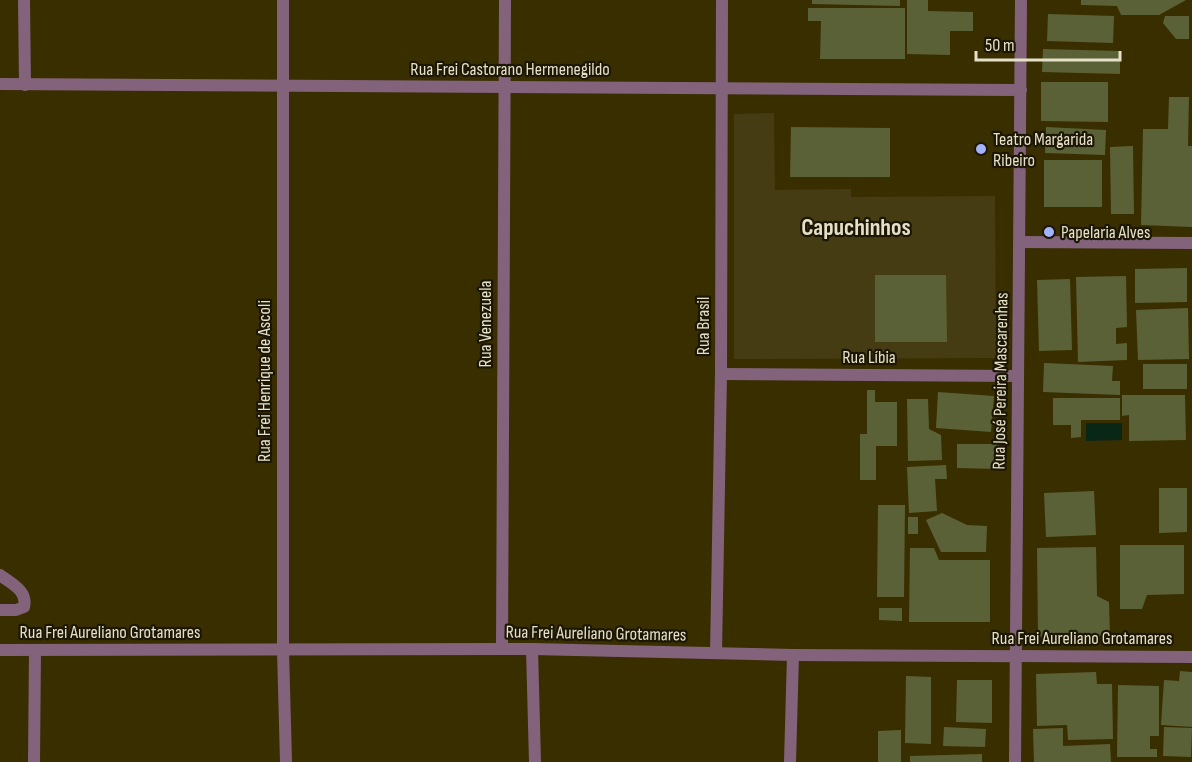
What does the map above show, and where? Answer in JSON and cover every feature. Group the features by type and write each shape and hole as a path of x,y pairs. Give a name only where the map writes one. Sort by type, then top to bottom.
{"street":[{"path":"24,0 25,85"},
{"name":"Rua Frei Henrique de Ascoli","path":"283,0 285,762"},
{"name":"Rua Venezuela","path":"502,649 505,0"},
{"name":"Rua Brasil","path":"716,653 721,374 722,0"},
{"name":"Rua José Pereira Mascarenhas","path":"1015,762 1021,0"},
{"name":"Rua Frei Castorano Hermenegildo","path":"0,84 1021,90"},
{"path":"1019,242 1192,243"},
{"name":"Rua Líbia","path":"721,374 1017,376"},
{"path":"0,575 23,593 26,602 21,609 0,610"},
{"path":"532,649 535,762"},
{"name":"Rua Frei Aureliano Grotamares","path":"0,650 532,649 793,655 1192,657"},
{"path":"34,762 35,650"},
{"path":"790,762 793,655"}],"shaded area":[{"path":"774,113 775,190 851,189 851,197 995,196 996,358 734,359 734,114"},
{"path":"1086,423 1122,423 1122,440 1086,441"}],"building":[{"path":"812,0 900,0 900,6 812,4"},
{"path":"907,0 928,0 928,11 973,12 973,31 950,31 950,55 907,54"},
{"path":"1081,0 1186,0 1159,15 1121,15 1117,6 1081,5"},
{"path":"808,8 905,8 905,59 820,59 821,21 808,21"},
{"path":"1048,14 1114,16 1113,43 1047,41"},
{"path":"1165,16 1189,16 1189,39 1176,39 1163,23"},
{"path":"1043,49 1120,51 1120,74 1042,72"},
{"path":"1041,82 1108,82 1108,122 1041,121"},
{"path":"1169,97 1189,97 1188,146 1192,146 1192,227 1141,225 1143,129 1168,129"},
{"path":"791,127 890,128 890,177 790,177"},
{"path":"1046,127 1106,130 1105,155 1045,153"},
{"path":"1133,146 1134,214 1111,214 1110,147"},
{"path":"1044,160 1102,160 1102,207 1044,207"},
{"path":"1187,268 1187,302 1135,303 1135,269"},
{"path":"875,275 946,275 947,342 875,342"},
{"path":"1126,276 1127,327 1116,328 1116,344 1127,343 1127,360 1078,362 1076,277"},
{"path":"1070,279 1072,350 1039,351 1037,280"},
{"path":"1188,308 1189,359 1138,360 1136,310"},
{"path":"1044,363 1113,366 1112,381 1120,381 1120,395 1043,392"},
{"path":"1143,364 1187,364 1187,389 1143,389"},
{"path":"867,390 875,390 875,402 897,402 897,446 876,446 876,480 860,480 860,434 867,434"},
{"path":"938,392 994,396 991,432 936,428"},
{"path":"1122,395 1185,395 1186,440 1129,441 1129,415 1122,416"},
{"path":"1053,398 1120,398 1120,420 1081,420 1081,437 1071,438 1071,425 1053,425"},
{"path":"907,399 928,399 929,429 941,435 942,460 908,461"},
{"path":"957,444 999,444 998,469 957,468"},
{"path":"946,465 947,479 935,479 937,511 909,513 907,467"},
{"path":"1159,488 1187,488 1187,532 1159,533"},
{"path":"1094,491 1096,535 1046,537 1044,493"},
{"path":"878,505 905,505 904,597 877,597"},
{"path":"942,513 967,525 987,526 986,552 941,552 926,520"},
{"path":"908,517 918,517 918,534 908,534"},
{"path":"1120,545 1184,545 1184,594 1147,595 1142,609 1120,609"},
{"path":"1096,547 1097,596 1109,602 1110,636 1038,637 1037,548"},
{"path":"910,548 934,548 939,560 990,560 990,622 909,622"},
{"path":"879,608 902,608 902,621 879,620"},
{"path":"1180,671 1192,672 1192,727 1161,725 1164,680 1179,681"},
{"path":"1096,672 1097,684 1112,684 1113,739 1068,740 1067,725 1037,726 1036,674"},
{"path":"906,676 931,677 931,744 905,743"},
{"path":"957,680 992,680 992,723 956,722"},
{"path":"1118,685 1159,686 1159,736 1150,736 1150,749 1157,749 1157,757 1117,757"},
{"path":"944,727 986,729 985,747 943,746"},
{"path":"1164,727 1192,728 1191,757 1163,756"},
{"path":"1063,728 1063,746 1110,744 1111,762 1034,762 1033,729"},
{"path":"901,730 901,762 878,762 878,731"},
{"path":"982,754 982,762 910,762 910,756"}],"place":[{"name":"Teatro Margarida Ribeiro","path":"981,149"},
{"name":"Papelaria Alves","path":"1049,232"}],"district":[{"name":"Capuchinhos","path":"856,227"}]}
